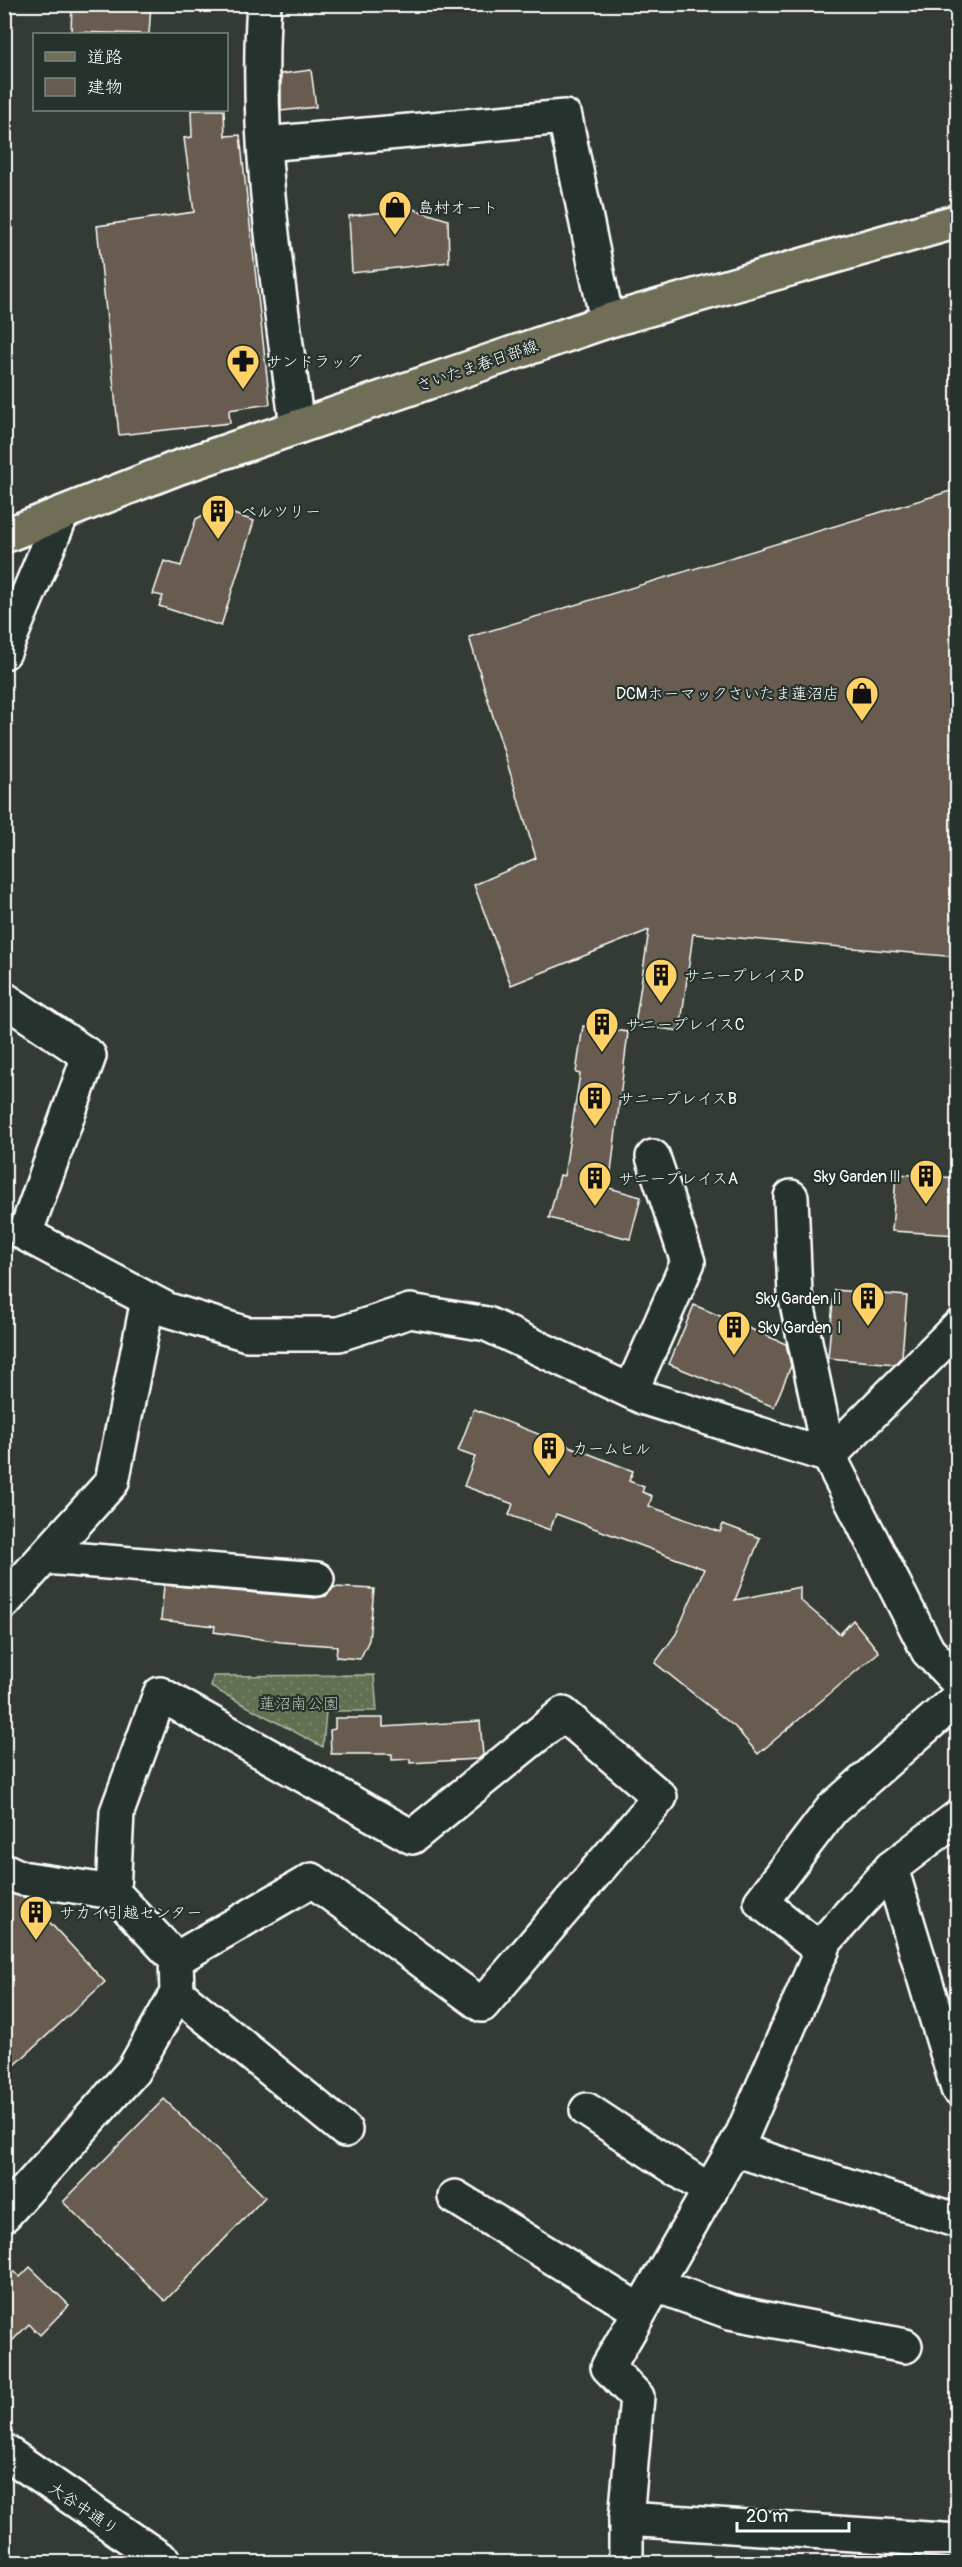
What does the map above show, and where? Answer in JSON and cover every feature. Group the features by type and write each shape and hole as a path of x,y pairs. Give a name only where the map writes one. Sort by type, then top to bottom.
{"main road":[{"name":"さいたま春日部線","path":"4,536 61,516 177,468 607,321 957,221"}],"street":[{"path":"264,4 260,59 271,227 297,427"},
{"path":"265,144 565,117 607,321"},
{"path":"4,652 61,516"},
{"path":"4,999 89,1056 25,1234 168,1310 247,1334 339,1334 410,1311 487,1324 631,1391 829,1456"},
{"path":"631,1391 688,1262 653,1158"},
{"path":"791,1197 795,1294 829,1456 928,1651 957,1682"},
{"path":"4,1602 112,1482 148,1299"},
{"path":"829,1456 957,1327"},
{"path":"45,1557 317,1579"},
{"path":"113,1892 117,1812 160,1694 412,1837 563,1714 660,1797 482,2005 312,1880 176,1959"},
{"path":"822,1951 761,1902 832,1809 957,1698"},
{"path":"626,2562 626,2518 637,2397 608,2367 734,2150 826,1941 891,1868 957,1818"},
{"path":"891,1868 957,2089"},
{"path":"4,1870 21,1878 113,1892 176,1959 177,1993 133,2071 4,2215"},
{"path":"177,1993 345,2130"},
{"path":"586,2110 710,2191"},
{"path":"734,2150 957,2221"},
{"path":"455,2198 648,2298 906,2346"},
{"name":"大谷中通り","path":"4,2451 165,2562"},
{"path":"626,2518 957,2541"}],"green space":[{"name":"蓮沼南公園","path":"374,1675 377,1711 326,1711 323,1747 211,1687 213,1676"}],"building":[{"path":"72,4 151,4 149,33 71,32"},
{"path":"311,70 316,107 281,111 281,74"},
{"path":"191,111 224,111 225,136 240,135 270,404 229,410 230,423 119,435 97,226 194,212 184,138 192,137"},
{"path":"413,209 448,220 449,262 352,273 349,216"},
{"path":"957,489 957,957 693,934 680,1031 635,1025 649,930 511,985 474,885 536,858 469,637"},
{"path":"216,508 254,521 221,626 159,606 163,596 153,594 164,561 181,566 196,519"},
{"path":"583,1026 628,1032 609,1188 641,1197 630,1239 549,1218 560,1175 564,1176 580,1074 576,1073"},
{"name":"Sky GardenⅢ","path":"896,1174 957,1178 957,1235 892,1231"},
{"name":"Sky GardenⅡ","path":"834,1290 907,1296 902,1356 895,1364 828,1358"},
{"name":"Sky GardenⅠ","path":"694,1305 786,1344 791,1366 774,1407 669,1364"},
{"path":"474,1409 633,1471 629,1481 644,1487 642,1492 652,1496 649,1506 720,1532 723,1524 760,1538 735,1600 800,1587 800,1600 840,1634 853,1620 879,1652 758,1754 735,1727 655,1663 676,1634 704,1569 556,1514 550,1530 509,1515 513,1504 464,1486 475,1457 458,1451"},
{"path":"164,1585 315,1598 326,1596 334,1587 374,1589 369,1640 360,1659 336,1657 337,1646 281,1642 214,1632 215,1626 161,1620"},
{"path":"335,1718 383,1718 383,1727 480,1721 483,1755 478,1759 410,1763 410,1759 392,1760 392,1754 331,1754 330,1730 335,1729"},
{"name":"サカイ引越センター","path":"4,1891 27,1898 105,1982 4,2075"},
{"path":"164,2099 265,2197 165,2301 63,2202"},
{"path":"4,2261 20,2277 30,2267 69,2305 40,2335 29,2324 4,2349"}],"place":[{"name":"島村オート","path":"395,236"},
{"name":"サンドラッグ","path":"243,390"},
{"name":"ベルツリー","path":"218,540"},
{"name":"DCMホーマックさいたま蓮沼店","path":"862,722"},
{"name":"サニープレイスD","path":"661,1004"},
{"name":"サニープレイスC","path":"602,1053"},
{"name":"サニープレイスB","path":"595,1127"},
{"name":"Sky GardenⅢ","path":"926,1205"},
{"name":"サニープレイスA","path":"595,1207"},
{"name":"Sky GardenⅡ","path":"868,1327"},
{"name":"Sky GardenⅠ","path":"734,1356"},
{"name":"カームヒル","path":"549,1477"},
{"name":"サカイ引越センター","path":"36,1941"}]}
